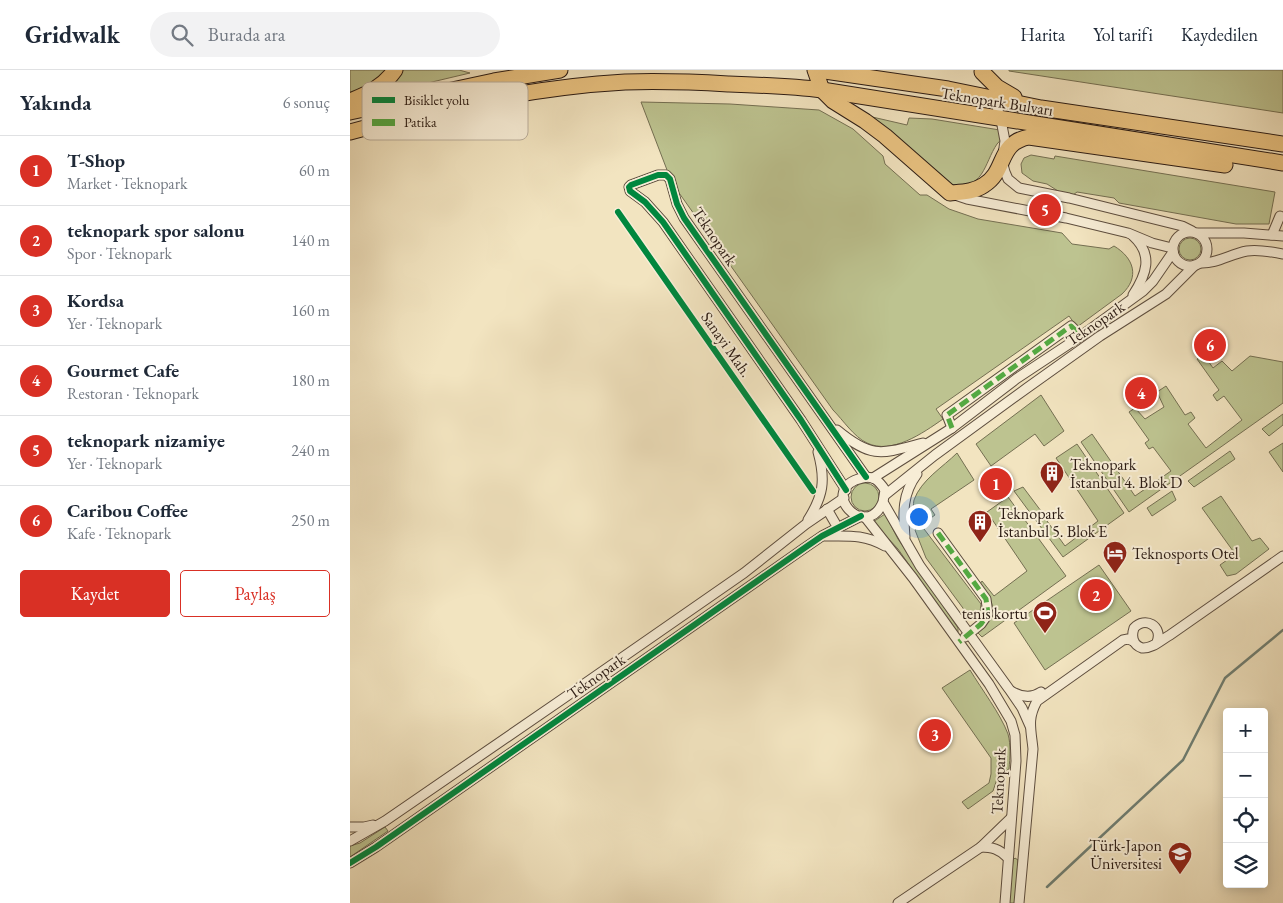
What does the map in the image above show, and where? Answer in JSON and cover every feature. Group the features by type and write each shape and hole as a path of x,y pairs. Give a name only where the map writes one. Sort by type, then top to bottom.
{"highway":[{"path":"384,82 395,70"},
{"path":"489,82 560,70"},
{"path":"814,70 822,90 833,101 885,136 950,193 968,191 984,185 996,172 1013,142 1029,137 1242,167 1281,163"},
{"name":"Teknopark Bulvarı","path":"818,70 917,84 1040,108 1283,144"},
{"path":"981,71 989,80 1010,95 1040,108"},
{"name":"Teknopark Bulvarı","path":"528,92 626,82 783,86 822,90 1001,120 1281,163"},
{"path":"350,101 362,96"},
{"path":"350,143 362,139"}],"street":[{"path":"981,71 994,98 1001,120 1005,141 1002,161 1008,179 1018,188 1069,198 1182,226 1195,232 1205,241 1206,253 1197,264"},
{"name":"Teknopark","path":"350,863 376,847 822,536 838,528 863,517 880,510 885,490 878,480 870,477 829,424 684,218 677,204 670,179 666,175 658,175 631,185 629,187 630,191 645,202 663,222 815,443 845,494 844,505 855,516 863,517 891,550 1000,701 1013,727 1016,747 1005,903"},
{"path":"950,193 967,199 1066,218 1128,233 1173,250 1179,262 1184,265 1209,264 1246,251 1283,254"},
{"path":"1272,234 1280,216"},
{"name":"Teknopark","path":"350,841 385,822 744,573 845,494 852,483 870,477 952,428 1016,379 1081,336 1153,281 1173,250 1177,237 1186,232 1195,232"},
{"path":"1195,232 1283,236"},
{"name":"Teknopark","path":"1128,233 1135,237 1141,247 1146,266 1144,277 1129,301"},
{"name":"Teknopark","path":"884,499 935,455 1100,336 1166,294 1197,264"},
{"path":"952,428 947,415 1071,326 1081,336"},
{"name":"Teknopark","path":"829,424 862,448 878,453 892,452 933,440"},
{"name":"Teknopark","path":"806,524 819,503 823,485 822,466 815,443"},
{"name":"Teknopark","path":"906,540 903,507 907,490 918,472 935,455"},
{"name":"Teknopark","path":"884,499 920,566 1009,689 1028,722 1033,749 1019,903"},
{"path":"827,509 838,528"},
{"path":"938,533 986,599 988,614 981,624 959,642"},
{"name":"Teknopark","path":"822,536 861,536 872,539 891,550"},
{"path":"1134,628 1132,633 1133,641 1138,647 1146,649 1153,647 1158,638 1283,551"},
{"path":"1158,638 1170,635 1283,556"},
{"path":"1009,689 1027,696 1038,694 1141,623 1146,622 1154,625 1158,638"},
{"name":"Teknopark","path":"1028,722 1037,701 1123,640 1133,641"},
{"path":"1013,727 1028,722"},
{"path":"898,903 981,847 1012,818"},
{"name":"Teknopark","path":"350,827 364,827 385,822"},
{"path":"981,847 992,847 1001,850 1007,857"}],"green space":[{"path":"350,70 387,70 372,82 362,82 362,87 350,94"},
{"path":"399,70 459,70 470,73 432,82 388,82"},
{"path":"1283,70 1283,113 1009,71"},
{"path":"641,102 730,104 819,110 853,129 883,156 885,164 920,195 927,195 949,209 978,219 1062,233 1072,244 1109,249 1114,246 1130,262 1133,275 1131,281 1128,288 1122,294 1077,327 1069,316 936,409 943,419 917,436 907,441 887,446 867,443 853,433 833,410 672,183"},
{"path":"868,116 907,125 909,118 932,119 1006,131 1009,134 997,144 976,180 970,184 950,184"},
{"path":"1031,155 1054,159 1055,156 1275,192 1269,224 1236,224 1119,203 1114,198 1077,192 1069,198 1047,184 1033,181 1022,173 1021,164 1024,158"},
{"path":"1190,238 1198,241 1201,249 1198,257 1190,260 1182,257 1179,249 1182,241"},
{"path":"1204,355 1213,368 1222,361 1232,371 1250,356 1283,362 1283,403 1129,512 1081,442 1092,434 1135,496 1171,471 1153,447 1149,449 1145,443 1149,440 1129,412 1135,408 1145,419 1164,407 1157,392 1166,386 1185,415 1191,412 1195,418 1188,424 1206,448 1242,420 1224,396 1217,401 1213,395 1219,390 1197,359"},
{"path":"1041,395 1064,431 1044,446 1035,434 991,466 976,444"},
{"path":"1283,414 1283,425 1269,436 1262,429"},
{"path":"1283,443 1283,472 1269,452"},
{"path":"1077,444 1124,513 1063,557 1014,491 1023,487 1044,515 1049,513 1052,517 1047,521 1065,546 1098,521 1056,458"},
{"path":"1230,451 1235,459 1194,487 1188,481"},
{"path":"957,453 974,480 931,509 935,515 921,525 981,604 980,612 971,619 926,558 915,530 917,528 913,503 917,493 927,480"},
{"path":"865,483 875,487 879,497 875,507 865,511 855,507 851,497 855,487"},
{"path":"1172,491 1176,500 1152,516 1147,508"},
{"path":"1221,496 1252,541 1260,538 1269,549 1236,574 1227,576 1220,565 1227,560 1227,555 1233,551 1202,508"},
{"path":"1008,497 1066,576 982,637 977,632 990,619 993,608 990,599 980,584 982,581 994,596 1027,571 987,512"},
{"path":"885,514 898,539 958,628 958,632 956,632 898,549 873,522"},
{"path":"1099,565 1131,611 1045,670 1014,623"},
{"path":"970,670 1005,726 1009,738 1010,751 1009,769 998,776 993,791 968,809 962,802 989,783 991,758 942,688"},
{"path":"385,827 388,831 350,857 350,846 360,843"},
{"path":"1015,858 1018,860 1015,903 1009,903 1013,860"}],"waterway":[{"path":"1047,887 1183,760 1225,678 1283,630"}],"marked path":[{"path":"952,428 947,415 1071,326 1081,336"},
{"path":"938,533 986,599 988,614 981,624 959,642"}],"cycle path":[{"name":"Sanayi Mah.","path":"846,490 801,420 663,222 645,202 630,191 629,187 631,185 658,175 666,175 670,179 677,204 684,218 866,477"},
{"name":"Sanayi Mah.","path":"618,212 813,491"},
{"path":"350,863 376,847 822,536 861,516"}],"place":[{"name":"teknopark nizamiye","path":"1045,210"},
{"name":"Caribou Coffee","path":"1210,345"},
{"name":"Gourmet Cafe","path":"1141,393"},
{"name":"T-Shop","path":"996,484"},
{"name":"Teknopark İstanbul 4. Blok D","path":"1052,494"},
{"name":"Teknopark İstanbul 5. Blok E","path":"980,543"},
{"name":"Teknosports Otel","path":"1115,574"},
{"name":"teknopark spor salonu","path":"1096,595"},
{"name":"tenis kortu","path":"1045,634"},
{"name":"Kordsa","path":"935,735"},
{"name":"Türk-Japon Üniversitesi","path":"1180,875"}]}
